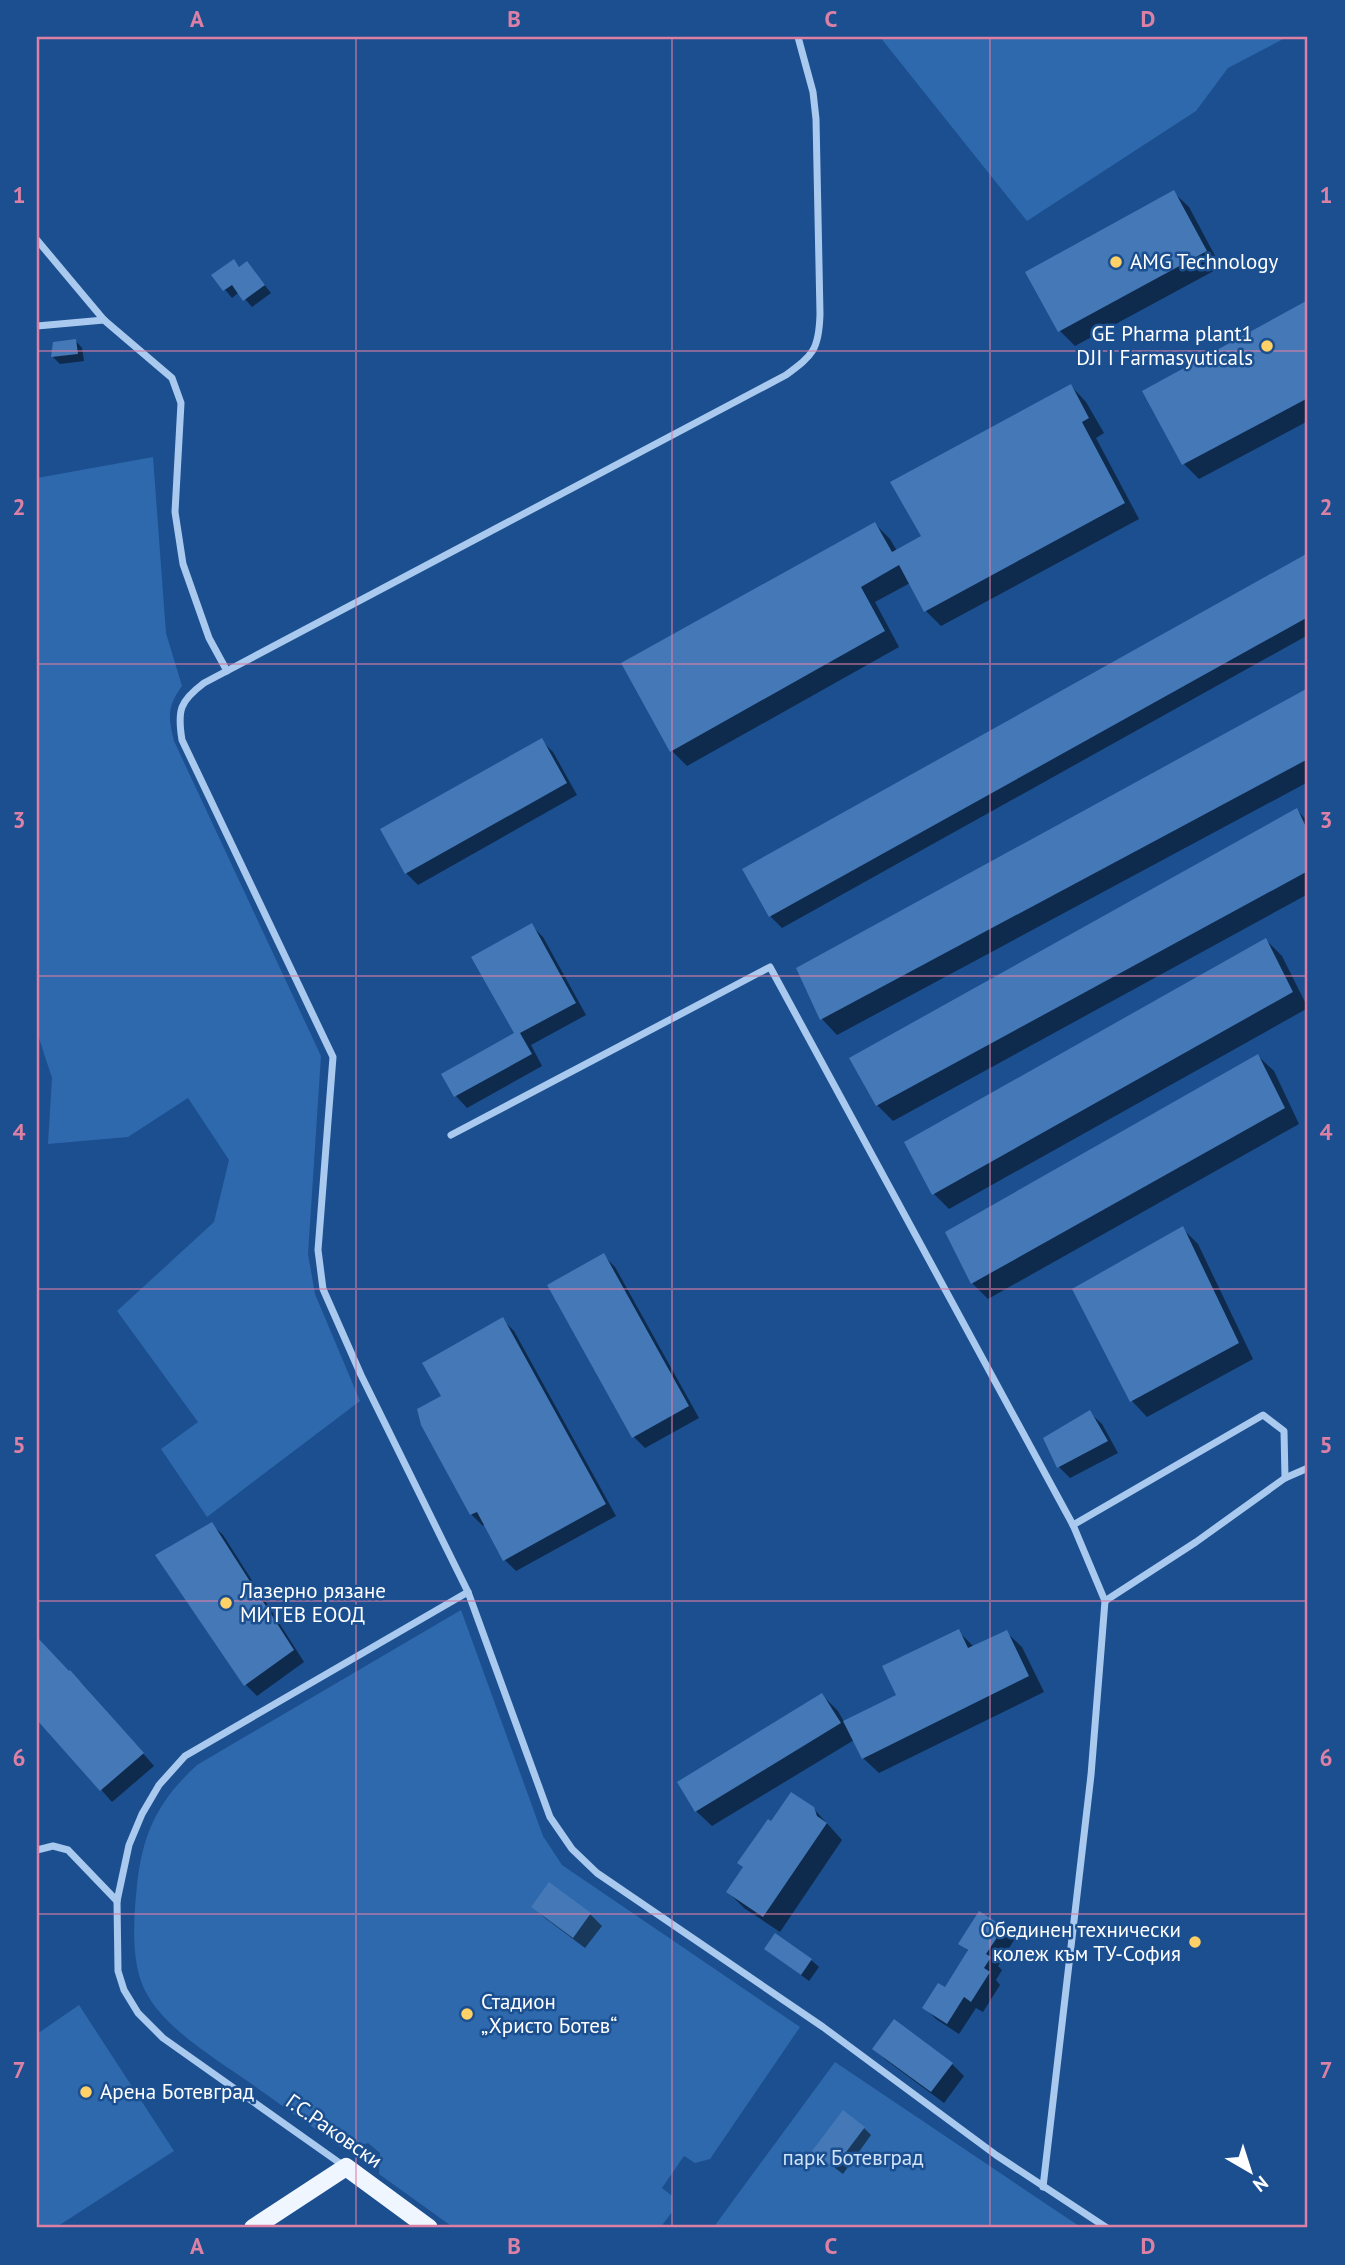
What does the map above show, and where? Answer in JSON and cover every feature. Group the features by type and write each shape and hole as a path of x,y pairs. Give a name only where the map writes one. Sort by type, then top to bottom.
{"main road":[{"path":"253,2228 345,2167"},
{"name":"Г.С.Раковски","path":"345,2167 429,2228"}],"street":[{"path":"798,37 813,92 816,119 820,337 810,358 786,375 204,682 186,697 178,717 182,740 333,1057 318,1250 323,1289 361,1375 468,1592 550,1816 572,1849 597,1873 823,2028 1043,2187 1107,2228"},
{"path":"37,240 104,320 172,378 181,403 175,512 183,564 209,638 227,671"},
{"path":"37,326 104,320"},
{"path":"451,1135 770,967 1073,1525 1105,1601 1091,1776 1043,2187"},
{"path":"1073,1525 1263,1415 1284,1431 1285,1478"},
{"path":"1105,1601 1196,1542 1285,1478 1308,1468"},
{"name":"Г.С.Раковски","path":"345,2167 163,2038 138,2013 124,1990 118,1970 117,1901 129,1845 142,1814 159,1785 185,1756 468,1592"},
{"path":"37,1850 53,1846 68,1850 117,1901"}],"green space":[{"path":"880,37 1287,37 1228,68 1196,111 1027,221"},
{"path":"153,457 166,633 182,686 171,706 172,732 321,1056 308,1254 315,1294 360,1401 207,1517 161,1449 198,1422 117,1311 214,1222 229,1160 188,1098 128,1137 48,1144 52,1078 37,1032 37,478"},
{"path":"461,1610 543,1836 562,1865 800,2027 710,2159 695,2163 684,2156 662,2188 672,2196 672,2212 660,2228 454,2228 379,2174 380,2153 368,2143 345,2150 189,2040 159,2012 141,1981 134,1933 143,1849 162,1805 183,1778 197,1765"},
{"name":"Арена Ботевград","path":"79,2005 174,2151 55,2228 37,2228 37,2034"},
{"name":"парк Ботевград","path":"835,2062 1082,2228 713,2228"}],"building":[{"name":"AMG Technology","path":"1174,190 1207,251 1058,332 1025,272"},
{"path":"234,259 239,267 247,261 265,285 243,301 232,285 223,291 211,275"},
{"name":"GE Pharma plant1 DJI I Farmasyuticals","path":"1308,300 1308,398 1182,465 1142,391"},
{"path":"76,339 78,354 51,357 53,342"},
{"path":"1071,384 1089,418 1082,422 1125,503 924,612 899,565 861,587 885,631 670,752 621,663 875,522 892,552 921,536 890,482"},
{"path":"1308,553 1308,617 769,917 742,869"},
{"path":"1308,688 1308,759 820,1020 796,968"},
{"path":"542,738 567,783 405,874 380,829"},
{"path":"1297,808 1308,831 1308,871 876,1106 849,1058"},
{"path":"532,923 576,1003 520,1033 532,1054 454,1097 441,1074 514,1033 471,957"},
{"path":"1266,938 1293,992 932,1195 904,1142"},
{"path":"1258,1054 1285,1108 971,1284 945,1232"},
{"path":"1183,1226 1239,1343 1130,1402 1072,1289"},
{"path":"604,1253 689,1406 632,1438 547,1285"},
{"path":"503,1317 606,1504 503,1561 477,1512 470,1515 421,1425 417,1409 441,1396 422,1363"},
{"path":"1090,1410 1108,1441 1057,1468 1043,1438"},
{"name":"Лазерно рязане МИТЕВ ЕООД","path":"212,1522 294,1650 244,1686 155,1555"},
{"path":"959,1629 968,1648 1007,1630 1029,1676 862,1759 843,1721 896,1695 882,1666"},
{"path":"37,1637 144,1753 100,1791 37,1720"},
{"path":"822,1693 841,1723 695,1812 677,1782"},
{"path":"791,1792 814,1807 817,1816 827,1823 763,1917 726,1892 743,1867 737,1863"},
{"path":"549,1882 591,1913 573,1938 531,1907"},
{"path":"979,1911 1004,1927 986,1954 991,1957 984,1968 990,1972 971,2002 964,1997 947,2024 922,2008 938,1983 945,1987 968,1950 958,1944"},
{"path":"775,1933 812,1959 801,1975 764,1949"},
{"path":"894,2019 953,2063 931,2092 872,2049"},
{"path":"843,2110 865,2127 834,2168 812,2151"}],"place":[{"name":"AMG Technology","path":"1116,262"},
{"name":"GE Pharma plant1 DJI I Farmasyuticals","path":"1267,346"},
{"name":"Лазерно рязане МИТЕВ ЕООД","path":"226,1603"},
{"name":"Обединен технически колеж към ТУ-София","path":"1195,1942"},
{"name":"Стадион „Христо Ботев“","path":"467,2014"},
{"name":"Арена Ботевград","path":"86,2092"}]}
